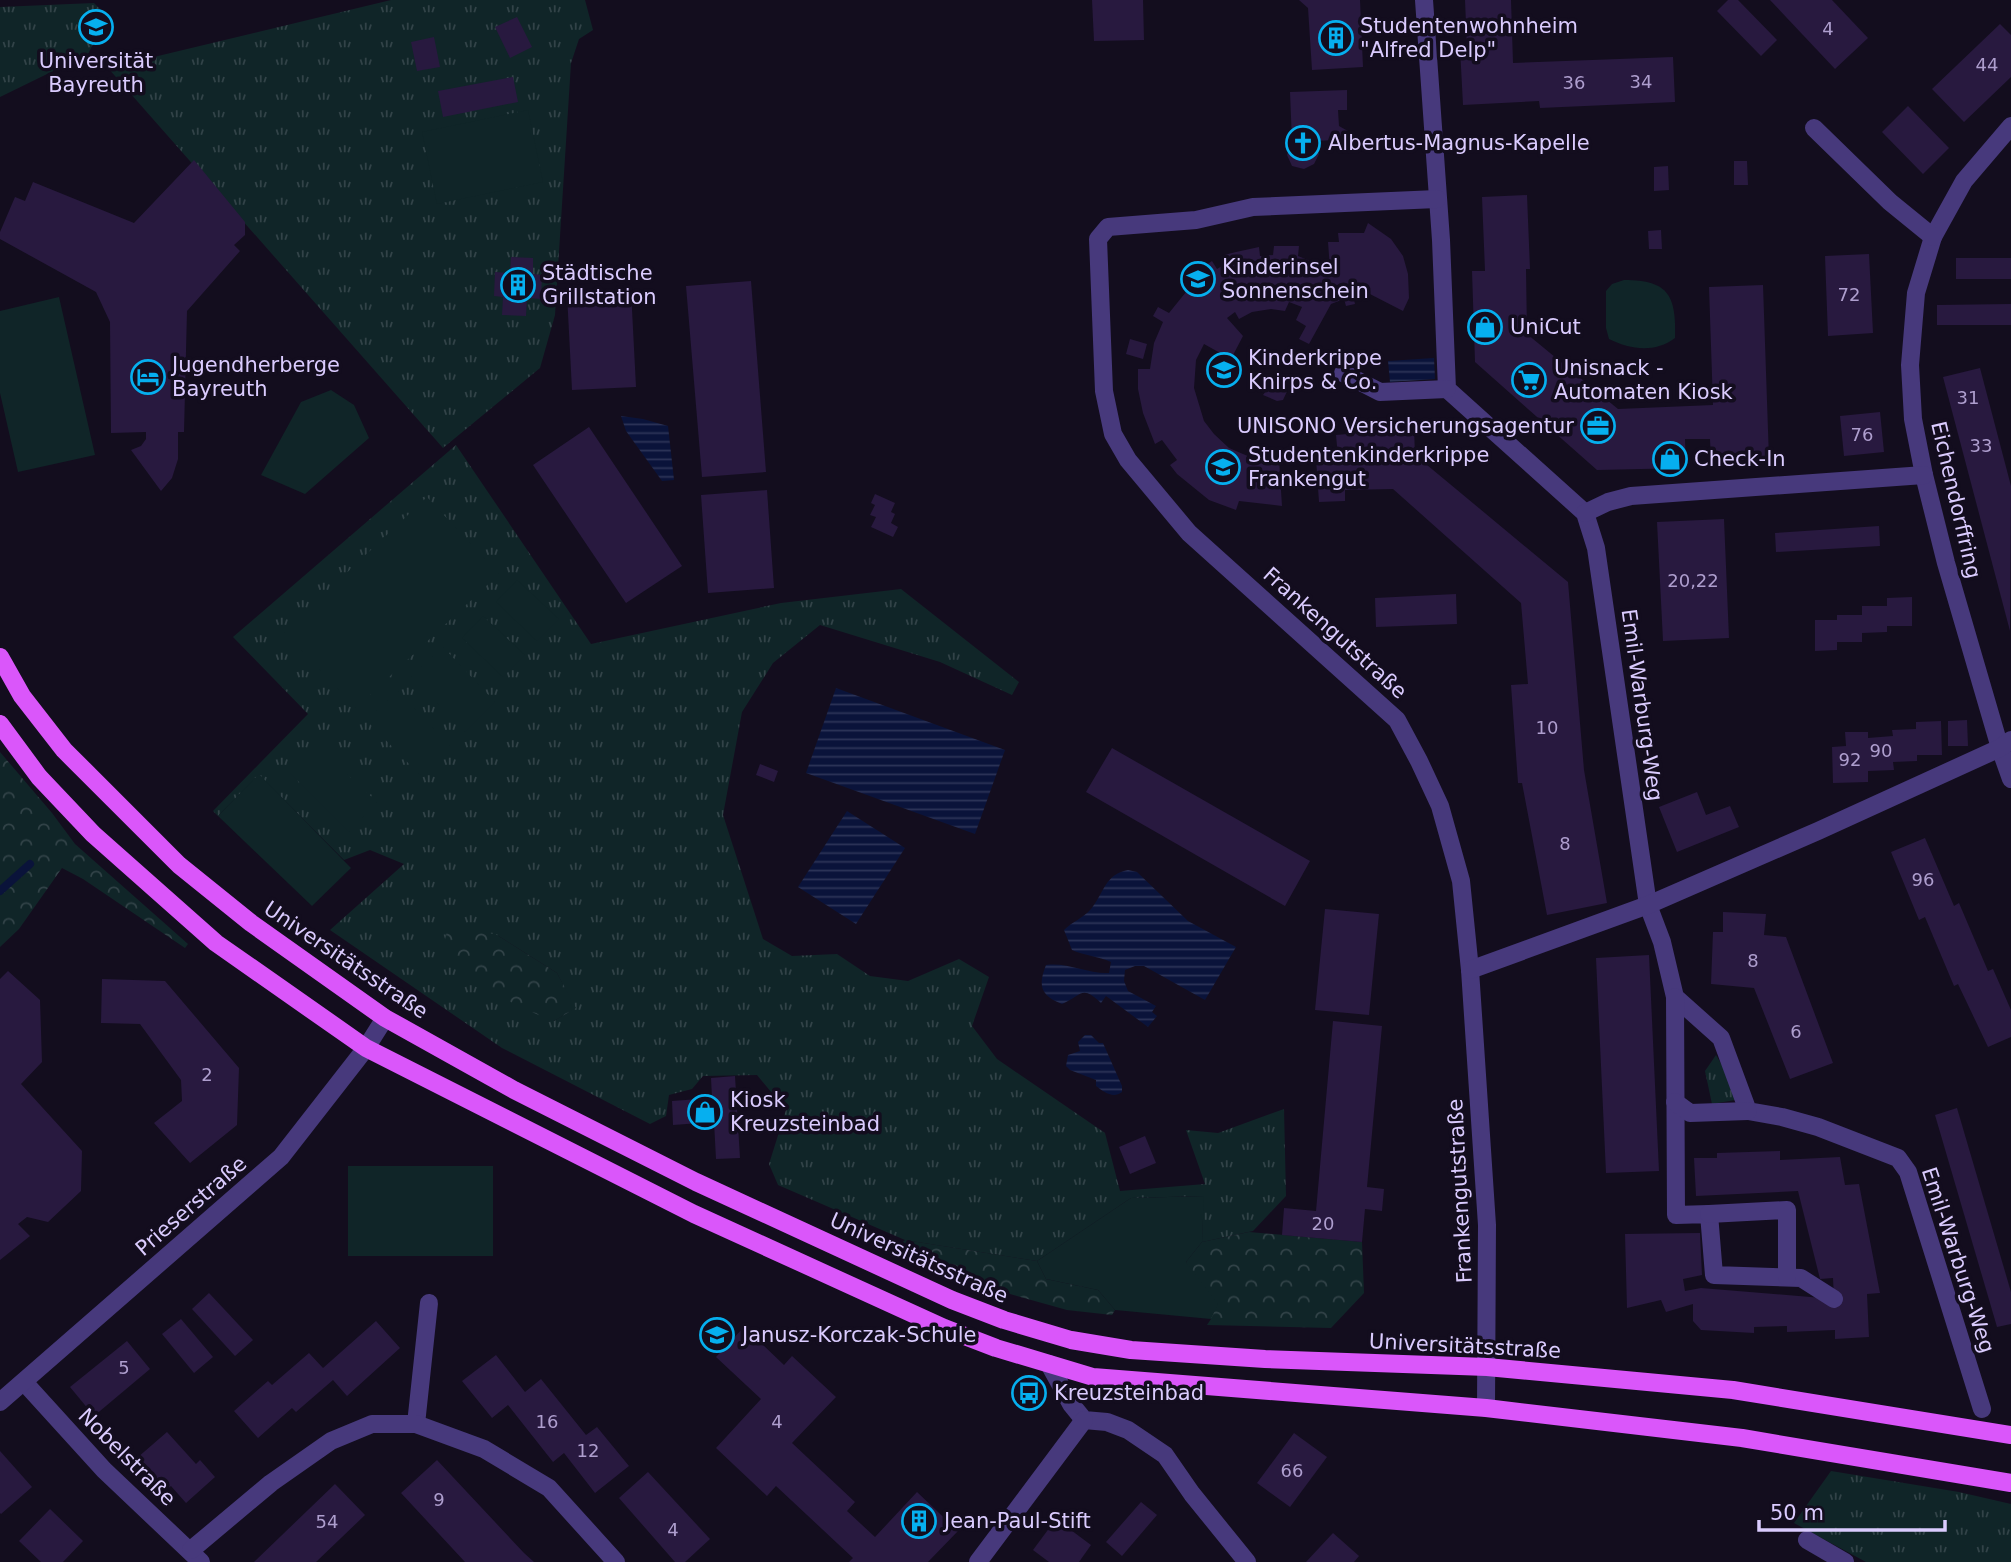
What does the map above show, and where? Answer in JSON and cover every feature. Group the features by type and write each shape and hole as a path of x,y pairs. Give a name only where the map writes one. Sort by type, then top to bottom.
{"main road":[{"name":"Universitätsstraße","path":"0,657 22,696 64,750 122,811 179,865 251,923 385,1018 514,1090 696,1182 952,1300 1004,1321 1071,1340 1132,1350 1265,1359 1487,1367 1733,1390 2011,1435"},
{"path":"0,724 39,777 104,844 216,943 366,1048 694,1214 944,1328 996,1348 1093,1377 1486,1408 1742,1437 2011,1483"}],"street":[{"path":"1424,0 1447,389"},
{"name":"Eichendorffring","path":"2011,126 1964,181 1933,237 1916,293 1910,365 1913,419 1924,475 1946,563 2005,744 2011,779"},
{"path":"1814,128 1890,202 1933,237"},
{"name":"Frankengutstraße","path":"1437,199 1253,207 1196,220 1108,227 1098,239 1104,391 1112,434 1128,460 1189,533 1397,720 1440,806 1461,881 1470,970 1487,1225 1486,1408"},
{"path":"1343,373 1380,392 1447,389 1585,513 1608,502 1631,496 1924,475"},
{"name":"Emil-Warburg-Weg","path":"1585,513 1596,548 1648,905 1662,942 1675,997 1675,1102 1690,1113 1748,1111 1782,1116 1899,1158 1908,1172 1982,1409"},
{"path":"1470,970 1648,905 1818,831 2005,744"},
{"path":"1675,997 1721,1038 1748,1111"},
{"name":"Prieserstraße","path":"0,1402 281,1157 366,1048 385,1018"},
{"path":"1675,1102 1676,1215 1787,1210 1787,1277"},
{"path":"1709,1214 1714,1275 1801,1278 1834,1299"},
{"path":"416,1424 429,1303"},
{"path":"1049,1364 1071,1404 1084,1420 1107,1422 1128,1430 1165,1455 1192,1494 1247,1562"},
{"name":"Nobelstraße","path":"24,1382 104,1470 196,1556"},
{"path":"978,1562 1084,1420"},
{"path":"196,1556 271,1483 331,1441 372,1424 416,1424 484,1449 549,1488 616,1562"},
{"path":"1807,1540 1845,1562"}],"green space":[{"path":"391,0 585,0 593,30 579,39 571,63 555,315 540,368 443,448 108,68"},
{"path":"94,3 107,16 88,54 0,97 0,7"},
{"path":"528,110 543,182 437,204 422,132"},
{"path":"1624,280 1652,283 1667,294 1674,312 1675,338 1651,348 1626,346 1609,339 1606,328 1606,291 1612,284"},
{"path":"59,297 95,455 18,472 0,393 0,311"},
{"path":"331,390 354,405 369,438 305,494 261,475 301,402"},
{"path":"456,445 591,644 781,603 901,589 1019,682 1012,695 940,662 820,625 773,663 742,712 723,815 763,939 792,956 837,954 870,976 908,981 959,959 989,977 972,1026 997,1059 1105,1133 1120,1191 1205,1184 1186,1130 1218,1133 1284,1109 1286,1196 1253,1231 1202,1242 1203,1196 1131,1198 1037,1261 905,1240 778,1185 769,1164 786,1110 757,1075 703,1076 692,1089 669,1095 666,1116 650,1124 502,1048 330,930 404,864 370,850 344,860 259,775 218,816 213,811 308,714 233,637","holes":["497,935 557,973 575,1008 554,1021"]},
{"path":"427,497 499,574 356,708 284,632"},
{"path":"517,580 559,619 537,641 496,602"},
{"path":"483,616 525,655 503,677 462,638"},
{"path":"443,647 495,702 465,732 411,676"},
{"path":"398,691 450,746 420,775 366,720"},
{"path":"318,747 377,802 349,832 290,773"},
{"path":"0,752 75,844 188,944 185,948 83,879 62,868 19,929 0,947"},
{"path":"259,774 351,868 312,906 218,816"},
{"path":"449,923 497,935 557,973 576,1008 554,1021 522,1008 481,984 442,952"},
{"path":"1716,1055 1726,1072 1735,1100 1712,1104 1705,1071"},
{"path":"348,1166 493,1166 493,1256 348,1256"},
{"path":"1204,1196 1202,1242 1186,1262 1218,1304 1211,1319 1115,1310 1098,1290 1046,1279 1037,1261 1131,1198"},
{"path":"1249,1232 1362,1242 1364,1293 1331,1328 1207,1325 1211,1319 1186,1262 1202,1242"},
{"path":"905,1240 1037,1261 1046,1279 1098,1290 1115,1310 1112,1315 1067,1310 971,1283 896,1248"},
{"path":"1831,1471 1959,1492 2011,1504 2011,1562 1866,1562 1794,1523"}],"water":[{"path":"1434,358 1435,379 1390,382 1388,361"},
{"path":"621,416 668,426 674,480 662,481 626,431"},
{"path":"836,688 1005,750 975,834 806,773"},
{"path":"847,811 905,848 856,924 798,887"},
{"path":"1128,870 1137,872 1188,921 1236,947 1205,1000 1144,966 1125,970 1124,981 1128,991 1156,1006 1152,1012 1157,1016 1148,1027 1106,996 1101,1003 1089,994 1082,993 1062,1004 1045,993 1042,984 1046,965 1109,973 1111,962 1072,950 1064,930 1091,909 1114,876"},
{"path":"1085,1035 1091,1035 1099,1043 1103,1043 1122,1086 1122,1092 1112,1095 1105,1092 1096,1086 1096,1080 1066,1066 1068,1055 1080,1051 1078,1042"}],"building":[{"path":"1092,0 1143,0 1144,40 1094,41"},
{"name":"Studentenwohnheim \"Alfred Delp\"","path":"1299,0 1360,0 1363,67 1312,70 1308,8"},
{"path":"1465,0 1511,0 1513,63 1673,57 1675,102 1540,108 1539,101 1463,105 1460,48 1467,48"},
{"path":"1728,0 1738,0 1777,40 1761,56 1717,11"},
{"path":"1770,0 1832,0 1868,38 1835,69"},
{"path":"517,17 532,47 510,58 495,27"},
{"path":"2000,24 2011,35 2011,77 1964,122 1932,89"},
{"path":"434,37 440,67 417,71 411,42"},
{"path":"513,77 518,102 443,117 438,91"},
{"path":"1347,90 1347,110 1338,110 1339,126 1362,139 1313,141 1319,154 1314,164 1304,169 1292,166 1287,155 1292,142 1290,92"},
{"path":"1908,106 1949,148 1923,174 1882,132"},
{"name":"Jugendherberge Bayreuth","path":"194,160 245,222 245,235 234,245 240,251 187,311 184,432 178,432 178,459 172,478 161,491 131,450 141,446 146,439 146,432 111,433 110,322 96,292 0,239 0,232 15,197 25,201 33,182 134,223"},
{"path":"1734,161 1747,161 1748,185 1734,185"},
{"path":"1668,166 1669,190 1654,191 1654,167"},
{"path":"1527,195 1530,269 1526,269 1527,334 1618,409 1713,405 1709,287 1763,285 1769,459 1711,461 1710,439 1685,439 1686,468 1597,470 1475,362 1472,271 1485,271 1482,197"},
{"path":"1368,223 1391,239 1403,256 1408,274 1409,298 1403,311 1366,292 1353,296 1355,304 1346,306 1344,299 1331,304 1309,344 1299,339 1306,326 1296,320 1302,307 1289,302 1285,311 1271,309 1252,312 1239,319 1235,312 1227,318 1243,336 1231,359 1204,344 1196,360 1194,388 1204,421 1229,448 1250,457 1279,459 1282,506 1239,501 1236,510 1209,500 1170,465 1177,460 1162,440 1155,444 1143,413 1138,389 1138,369 1150,369 1154,343 1163,322 1153,316 1158,307 1169,313 1190,287 1184,281 1212,261 1217,269 1227,263 1224,255 1236,252 1259,247 1260,256 1273,255 1274,246 1299,246 1298,256 1330,269 1328,242 1339,242 1338,233 1364,233"},
{"path":"1661,230 1662,249 1649,249 1648,231"},
{"path":"1869,254 1873,333 1828,336 1825,256"},
{"name":"Städtische Grillstation","path":"511,257 533,258 533,274 542,275 541,299 527,298 526,316 502,315 503,297 494,296 495,272 510,273"},
{"path":"1956,258 2011,258 2011,279 1956,279"},
{"path":"751,281 766,472 702,477 686,286"},
{"path":"631,290 636,387 572,390 567,294"},
{"path":"2011,304 2011,325 1937,325 1937,305"},
{"path":"1130,339 1147,344 1143,359 1126,354"},
{"path":"1980,368 2011,486 2010,631 1943,377"},
{"path":"1280,382 1290,385 1283,400 1277,401 1263,395 1271,384"},
{"path":"1880,412 1884,452 1844,456 1840,416"},
{"path":"589,427 682,566 626,603 533,465"},
{"path":"1414,428 1415,455 1568,582 1584,770 1607,903 1547,915 1522,783 1518,783 1511,685 1528,684 1521,603 1393,489 1345,490 1345,501 1319,502 1316,459 1338,457 1336,435"},
{"path":"767,490 774,588 708,593 701,495"},
{"path":"875,494 895,503 891,512 895,514 891,523 898,527 893,537 871,527 876,517 870,515 875,505 871,503"},
{"path":"1724,519 1729,638 1663,641 1657,522"},
{"path":"1879,526 1880,546 1776,552 1775,533"},
{"path":"1456,594 1457,624 1376,627 1375,598"},
{"path":"1912,597 1912,626 1887,626 1887,632 1862,633 1862,642 1837,642 1837,650 1815,651 1815,620 1837,620 1837,615 1862,615 1862,606 1887,606 1887,598"},
{"path":"1967,720 1968,746 1948,746 1948,721"},
{"path":"1941,721 1942,755 1917,755 1917,761 1893,762 1894,770 1868,771 1868,782 1833,783 1832,747 1846,746 1845,732 1868,732 1868,738 1893,736 1892,730 1916,729 1916,722"},
{"path":"1112,748 1310,861 1285,906 1086,792"},
{"path":"760,764 778,771 774,782 756,775"},
{"path":"1697,792 1706,815 1730,806 1739,827 1677,852 1659,807"},
{"path":"1925,838 1954,906 1959,903 1988,971 1993,969 2011,1010 2011,1037 1988,1047 1958,984 1954,986 1925,917 1919,920 1891,852"},
{"path":"1325,909 1379,914 1369,1015 1315,1010"},
{"path":"1723,912 1766,914 1764,935 1786,937 1833,1063 1790,1079 1754,988 1711,984 1713,932 1723,932"},
{"path":"1649,955 1659,1171 1606,1173 1596,958"},
{"path":"8,971 40,1000 42,1062 21,1084 82,1151 81,1191 48,1222 27,1217 18,1224 30,1236 0,1260 0,979"},
{"path":"102,979 165,981 239,1068 237,1125 190,1163 154,1123 182,1101 181,1080 140,1024 101,1023"},
{"path":"1333,1021 1382,1026 1367,1187 1384,1189 1382,1211 1365,1209 1362,1242 1282,1235 1284,1208 1316,1211"},
{"name":"Kiosk Kreuzsteinbad","path":"735,1076 740,1158 716,1159 714,1122 673,1125 672,1101 712,1098 711,1078"},
{"path":"1957,1108 2011,1292 2011,1324 1997,1327 1935,1115"},
{"path":"1145,1136 1156,1163 1130,1174 1119,1147"},
{"path":"1780,1151 1780,1160 1840,1157 1845,1185 1859,1184 1880,1293 1867,1294 1869,1337 1835,1339 1835,1330 1787,1332 1787,1326 1754,1327 1754,1333 1701,1330 1693,1321 1693,1304 1666,1312 1661,1300 1627,1308 1625,1234 1700,1233 1702,1275 1683,1279 1685,1291 1701,1288 1834,1299 1833,1278 1820,1279 1798,1191 1696,1196 1694,1158 1717,1158 1717,1153"},
{"path":"209,1293 253,1340 235,1356 192,1309"},
{"path":"181,1319 213,1357 194,1373 162,1334"},
{"path":"376,1321 400,1348 347,1396 333,1380 296,1412 292,1408 258,1438 234,1411 268,1381 272,1385 309,1353 323,1368"},
{"path":"744,1327 784,1365 792,1356 836,1397 792,1443 855,1502 847,1511 875,1537 917,1492 958,1531 928,1562 849,1562 853,1558 776,1486 767,1496 716,1448 761,1399 716,1357"},
{"path":"127,1341 150,1369 94,1416 70,1387"},
{"path":"496,1355 525,1392 541,1379 586,1435 597,1427 629,1466 595,1493 564,1453 553,1462 508,1405 492,1418 462,1381"},
{"path":"167,1432 196,1464 200,1460 215,1477 186,1503 171,1486 166,1490 137,1458"},
{"path":"1294,1433 1327,1457 1290,1507 1257,1483"},
{"path":"0,1451 32,1487 1,1514 0,1513"},
{"path":"437,1460 534,1562 465,1562 401,1493"},
{"path":"648,1472 710,1539 685,1562 675,1562 619,1498"},
{"path":"335,1484 365,1515 316,1562 254,1562"},
{"path":"1141,1502 1157,1515 1122,1556 1106,1542"},
{"path":"50,1509 83,1541 63,1562 41,1562 19,1541"},
{"path":"1056,1519 1091,1545 1079,1562 1049,1562 1033,1550"},
{"path":"1333,1533 1359,1556 1354,1562 1306,1562"}],"waterway":[{"path":"0,891 30,864"}],"place":[{"name":"Universität Bayreuth","path":"96,27"},
{"name":"Studentenwohnheim \"Alfred Delp\"","path":"1336,38"},
{"name":"Albertus-Magnus-Kapelle","path":"1303,143"},
{"name":"Kinderinsel Sonnenschein","path":"1198,279"},
{"name":"Städtische Grillstation","path":"518,285"},
{"name":"UniCut","path":"1485,327"},
{"name":"Kinderkrippe Knirps & Co.","path":"1224,370"},
{"name":"Jugendherberge Bayreuth","path":"148,377"},
{"name":"Unisnack - Automaten Kiosk","path":"1529,380"},
{"name":"UNISONO Versicherungsagentur","path":"1598,426"},
{"name":"Check-In","path":"1670,459"},
{"name":"Studentenkinderkrippe Frankengut","path":"1223,467"},
{"name":"Kiosk Kreuzsteinbad","path":"705,1112"},
{"name":"Janusz-Korczak-Schule","path":"717,1335"},
{"name":"Kreuzsteinbad","path":"1029,1393"},
{"name":"Jean-Paul-Stift","path":"919,1521"}]}
